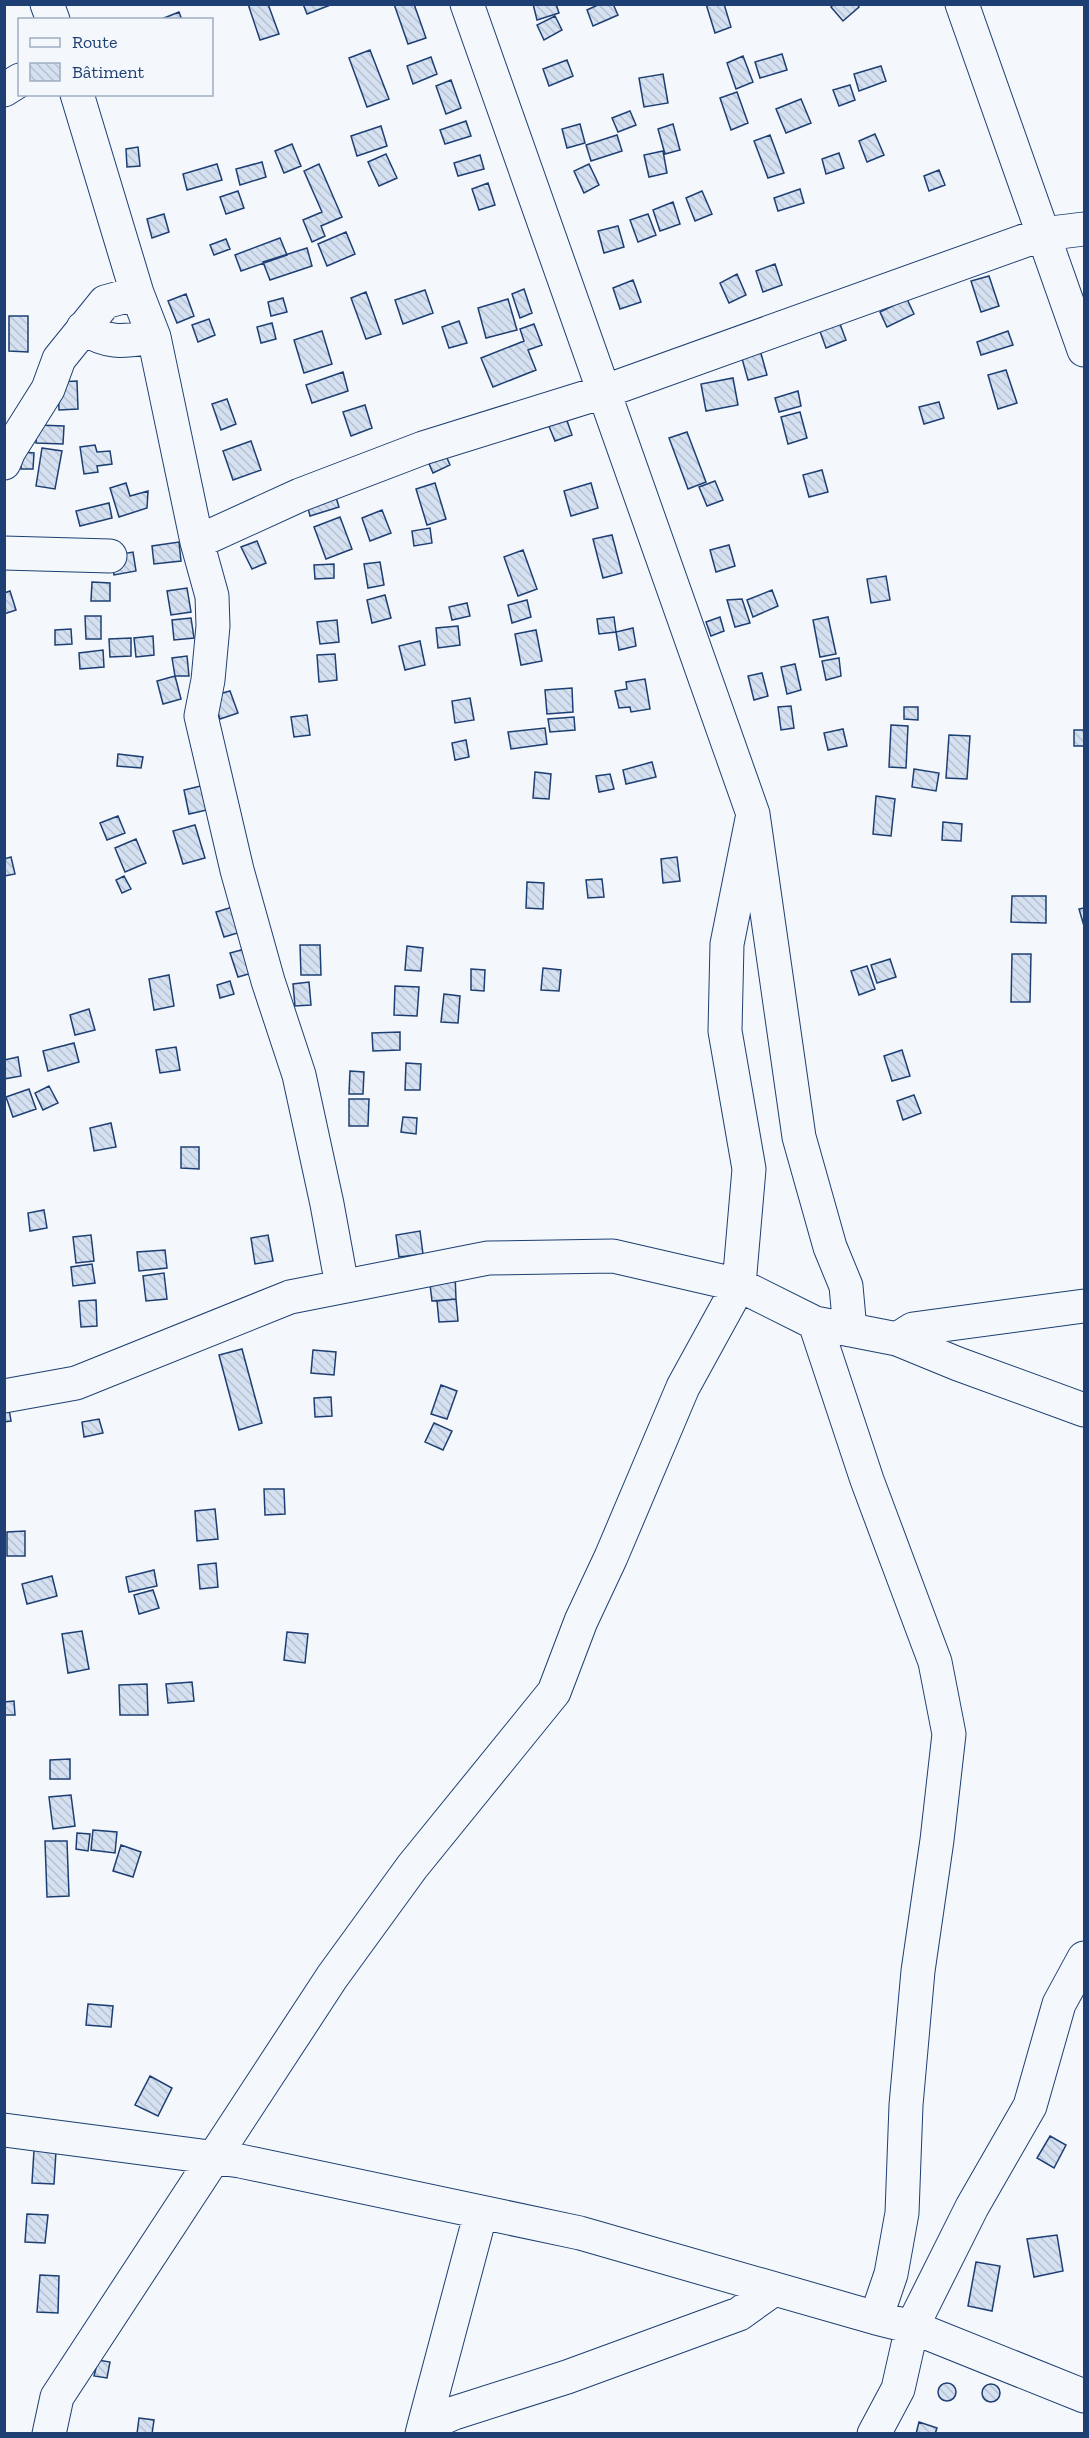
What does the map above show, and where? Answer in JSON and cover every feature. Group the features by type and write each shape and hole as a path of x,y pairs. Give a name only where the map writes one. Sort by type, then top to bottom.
{"street":[{"path":"467,4 753,814 799,1137 830,1247 846,1286 850,1330"},
{"path":"962,4 1084,350"},
{"path":"4,90 18,81"},
{"path":"78,96 137,293 153,336 197,542 212,596 213,616 208,680 201,716 237,870 268,981 299,1075 342,1286"},
{"path":"197,542 300,495 423,448 603,392 1043,234 1084,229"},
{"path":"4,463 9,451 48,389 59,358 105,302 137,293"},
{"path":"83,328 106,340 117,342 153,336"},
{"path":"4,553 110,556"},
{"path":"49,2433 57,2397 332,1977 412,1867 554,1692 581,1621 611,1557 683,1387 739,1285 749,1169 725,1031 725,1009 727,944 753,814"},
{"path":"4,1396 76,1383 290,1297 488,1258 613,1256 739,1285 815,1323 897,1339 1084,1410"},
{"path":"897,1339 913,1329 1084,1306"},
{"path":"815,1323 867,1480 935,1662 949,1734 937,1840 918,1971 906,2105 902,2212 891,2274 876,2318"},
{"path":"874,2433 898,2389 912,2326 972,2207 1030,2106 1059,2004 1084,1958"},
{"path":"4,2130 213,2156 580,2233 876,2318 912,2326 1084,2396"},
{"path":"423,2430 481,2212"},
{"path":"423,2430 454,2413 567,2377 739,2314 774,2289"}],"building":[{"path":"248,4 268,4 279,34 260,40"},
{"path":"303,4 333,4 307,14"},
{"path":"394,4 414,4 426,38 408,44"},
{"path":"533,4 556,4 559,13 537,20"},
{"path":"600,4 613,4 618,15 593,26 587,10"},
{"path":"706,4 724,4 731,27 715,33"},
{"path":"834,4 857,4 859,7 843,21 831,7"},
{"path":"179,12 181,18 164,18"},
{"path":"555,16 562,30 544,40 537,25"},
{"path":"370,50 389,99 367,107 349,58"},
{"path":"782,54 787,70 760,78 755,62"},
{"path":"743,56 753,82 736,89 727,63"},
{"path":"431,57 437,74 413,84 407,66"},
{"path":"567,60 573,76 549,86 543,69"},
{"path":"881,66 886,81 859,91 854,74"},
{"path":"663,74 668,103 644,107 639,78"},
{"path":"451,80 461,108 446,114 436,86"},
{"path":"850,85 855,100 839,106 833,90"},
{"path":"737,92 748,123 731,130 720,98"},
{"path":"801,99 811,123 786,133 776,109"},
{"path":"630,111 636,125 618,132 612,118"},
{"path":"466,121 471,136 445,144 440,130"},
{"path":"580,124 585,143 567,148 562,129"},
{"path":"673,124 680,150 665,154 658,129"},
{"path":"381,126 387,146 357,156 351,136"},
{"path":"875,134 884,155 867,162 859,141"},
{"path":"617,135 622,151 591,161 586,145"},
{"path":"770,135 784,173 768,178 754,141"},
{"path":"292,144 301,166 284,173 275,151"},
{"path":"138,147 140,166 127,167 126,149"},
{"path":"663,151 667,173 649,177 644,155"},
{"path":"839,153 844,168 826,174 822,159"},
{"path":"386,154 397,178 379,186 368,162"},
{"path":"480,155 484,169 458,176 454,163"},
{"path":"262,162 266,177 240,185 236,169"},
{"path":"217,164 222,180 187,190 183,174"},
{"path":"319,164 342,217 321,226 325,236 312,242 303,220 322,212 304,171"},
{"path":"589,164 599,185 584,193 574,171"},
{"path":"939,170 945,185 929,191 924,176"},
{"path":"488,183 495,205 479,210 472,189"},
{"path":"800,189 804,203 778,211 774,198"},
{"path":"238,191 244,208 226,214 220,197"},
{"path":"702,191 712,214 695,221 686,198"},
{"path":"673,202 680,224 660,231 653,210"},
{"path":"164,214 169,232 152,238 147,219"},
{"path":"648,214 656,235 638,242 630,220"},
{"path":"618,226 624,247 604,253 598,231"},
{"path":"346,232 355,254 327,266 318,244"},
{"path":"280,238 287,255 241,271 235,255"},
{"path":"226,239 230,249 214,255 210,245"},
{"path":"307,248 312,266 270,280 263,262"},
{"path":"775,264 782,285 763,292 756,271"},
{"path":"737,274 746,295 729,303 720,283"},
{"path":"989,276 999,306 981,312 971,281"},
{"path":"633,280 641,302 620,309 613,288"},
{"path":"524,289 532,313 520,318 512,294"},
{"path":"425,290 433,313 403,324 395,300"},
{"path":"366,292 381,334 366,339 351,298"},
{"path":"186,294 194,316 177,323 168,301"},
{"path":"283,298 287,312 271,316 268,302"},
{"path":"508,299 517,330 486,338 478,308"},
{"path":"907,299 914,314 887,327 880,312"},
{"path":"9,316 28,316 28,352 9,351"},
{"path":"837,316 846,340 826,348 817,323"},
{"path":"209,319 215,335 198,342 192,325"},
{"path":"459,321 467,343 449,348 442,327"},
{"path":"272,323 276,339 261,343 257,327"},
{"path":"534,324 542,345 528,350 536,370 493,387 481,358 524,341 520,329"},
{"path":"322,331 332,364 304,373 294,340"},
{"path":"1008,331 1013,345 981,355 977,342"},
{"path":"760,350 767,375 748,380 741,355"},
{"path":"1006,370 1017,403 998,409 988,375"},
{"path":"343,372 348,391 312,403 306,385"},
{"path":"733,378 738,405 706,411 701,384"},
{"path":"77,381 78,409 59,410 58,382"},
{"path":"798,391 801,406 779,412 775,398"},
{"path":"227,399 236,424 221,430 212,404"},
{"path":"939,402 944,418 924,424 919,407"},
{"path":"365,405 372,428 351,436 343,412"},
{"path":"564,412 572,435 555,441 546,419"},
{"path":"800,412 807,438 788,444 781,417"},
{"path":"37,425 64,426 63,444 36,443"},
{"path":"687,432 706,482 688,489 669,438"},
{"path":"251,441 261,470 233,480 223,451"},
{"path":"95,445 97,452 110,451 112,464 97,466 98,472 84,474 80,447"},
{"path":"42,448 62,451 55,489 36,486"},
{"path":"444,451 450,465 433,473 427,459"},
{"path":"22,452 34,453 33,469 21,469"},
{"path":"822,470 828,492 809,497 803,475"},
{"path":"715,481 723,500 707,506 699,487"},
{"path":"126,483 130,496 148,491 147,508 119,517 110,488"},
{"path":"435,483 446,519 427,525 416,489"},
{"path":"591,483 598,508 571,516 564,491"},
{"path":"334,491 339,507 310,516 306,500"},
{"path":"109,503 112,518 80,526 76,511"},
{"path":"382,510 391,533 370,541 362,518"},
{"path":"340,517 352,549 326,559 314,527"},
{"path":"430,528 432,543 414,546 412,531"},
{"path":"612,535 622,573 603,578 593,539"},
{"path":"257,541 266,563 252,569 241,547"},
{"path":"179,542 181,561 154,564 152,546"},
{"path":"729,545 735,566 716,572 710,550"},
{"path":"523,550 537,589 518,596 504,557"},
{"path":"133,552 136,571 114,575 110,556"},
{"path":"380,562 384,585 368,588 364,564"},
{"path":"334,564 334,578 315,579 314,565"},
{"path":"886,576 890,600 871,603 867,579"},
{"path":"92,582 110,583 110,601 91,601"},
{"path":"187,588 191,612 171,615 167,591"},
{"path":"772,590 778,606 753,617 747,600"},
{"path":"10,591 16,610 4,614 4,593"},
{"path":"385,595 391,618 372,623 367,600"},
{"path":"742,599 750,623 735,627 727,600"},
{"path":"527,600 531,617 512,623 508,605"},
{"path":"467,603 470,616 452,620 449,607"},
{"path":"85,616 101,616 101,639 86,639"},
{"path":"614,617 616,632 599,634 597,619"},
{"path":"720,617 724,631 711,636 706,622"},
{"path":"828,617 836,654 820,657 813,620"},
{"path":"191,618 194,638 174,640 172,620"},
{"path":"337,620 339,642 320,644 317,622"},
{"path":"458,626 460,645 438,648 436,628"},
{"path":"633,628 636,646 619,650 616,632"},
{"path":"71,629 72,644 55,645 55,630"},
{"path":"536,630 542,661 521,665 515,634"},
{"path":"153,636 154,655 136,657 134,638"},
{"path":"131,638 131,656 110,657 109,639"},
{"path":"420,641 425,665 405,670 399,646"},
{"path":"103,650 104,667 80,669 79,653"},
{"path":"335,654 337,680 319,682 317,655"},
{"path":"187,656 189,676 175,676 172,658"},
{"path":"839,658 841,676 826,680 822,661"},
{"path":"795,664 801,690 787,694 781,667"},
{"path":"762,673 768,696 754,700 748,676"},
{"path":"175,676 181,699 163,704 157,681"},
{"path":"645,679 650,709 631,712 630,707 619,708 615,691 627,689 626,682"},
{"path":"572,688 573,712 547,714 545,690"},
{"path":"230,691 238,713 220,719 212,696"},
{"path":"470,698 474,720 455,723 452,701"},
{"path":"791,706 794,728 781,730 778,707"},
{"path":"904,707 918,707 918,720 904,719"},
{"path":"307,715 310,735 294,737 291,717"},
{"path":"574,717 575,730 550,732 548,719"},
{"path":"891,725 908,726 906,768 889,767"},
{"path":"545,728 547,744 511,749 508,732"},
{"path":"843,729 847,746 828,750 824,733"},
{"path":"1074,730 1084,730 1084,746 1074,746"},
{"path":"949,735 970,736 967,779 946,778"},
{"path":"466,740 469,757 455,760 452,743"},
{"path":"118,754 143,757 141,768 117,766"},
{"path":"652,762 656,777 626,784 623,770"},
{"path":"914,769 939,773 936,791 912,787"},
{"path":"535,772 551,774 549,799 533,798"},
{"path":"610,774 614,789 599,792 596,776"},
{"path":"205,785 211,809 189,814 184,790"},
{"path":"876,796 895,799 891,836 873,834"},
{"path":"118,816 125,833 107,840 100,823"},
{"path":"943,822 962,824 961,841 942,840"},
{"path":"195,825 205,858 183,864 173,831"},
{"path":"136,839 146,863 125,872 115,848"},
{"path":"11,857 15,874 4,876 4,859"},
{"path":"677,857 680,881 663,883 661,859"},
{"path":"124,876 131,889 122,893 116,880"},
{"path":"602,879 604,897 588,898 586,880"},
{"path":"527,882 544,883 543,909 526,908"},
{"path":"1012,896 1046,896 1046,923 1011,922"},
{"path":"236,906 244,931 224,937 216,912"},
{"path":"1084,908 1084,926 1079,909"},
{"path":"300,945 320,945 321,975 301,975"},
{"path":"407,946 423,948 421,971 405,970"},
{"path":"245,949 252,973 238,977 230,953"},
{"path":"1012,954 1031,954 1030,1002 1011,1002"},
{"path":"890,959 896,977 877,983 871,965"},
{"path":"867,966 875,989 859,995 851,971"},
{"path":"543,968 561,970 559,991 541,990"},
{"path":"471,969 485,970 484,991 471,990"},
{"path":"169,975 174,1006 154,1010 149,979"},
{"path":"230,981 234,994 220,998 217,985"},
{"path":"309,982 311,1005 295,1006 293,984"},
{"path":"395,986 419,987 417,1016 394,1015"},
{"path":"444,994 460,996 458,1023 441,1022"},
{"path":"89,1009 95,1030 75,1035 70,1015"},
{"path":"400,1032 400,1050 373,1051 372,1033"},
{"path":"74,1043 79,1062 48,1071 43,1051"},
{"path":"176,1047 180,1070 160,1073 156,1050"},
{"path":"902,1050 910,1076 892,1081 884,1056"},
{"path":"18,1057 21,1076 4,1079 4,1060"},
{"path":"406,1063 421,1064 420,1090 405,1090"},
{"path":"350,1071 364,1072 363,1094 349,1094"},
{"path":"49,1086 58,1103 43,1110 35,1093"},
{"path":"29,1089 36,1109 13,1117 6,1097"},
{"path":"914,1095 921,1113 903,1120 897,1101"},
{"path":"349,1099 369,1099 368,1126 349,1126"},
{"path":"403,1117 417,1118 416,1134 401,1132"},
{"path":"111,1123 116,1147 94,1151 90,1128"},
{"path":"181,1147 199,1147 199,1169 181,1168"},
{"path":"44,1210 47,1228 30,1231 28,1213"},
{"path":"420,1231 423,1254 399,1257 396,1235"},
{"path":"91,1235 94,1261 76,1263 73,1237"},
{"path":"268,1235 273,1261 255,1264 251,1238"},
{"path":"165,1250 167,1268 139,1271 137,1252"},
{"path":"92,1264 95,1283 73,1286 71,1267"},
{"path":"164,1273 167,1299 146,1301 143,1276"},
{"path":"455,1274 456,1299 432,1301 429,1276"},
{"path":"456,1299 458,1321 439,1322 437,1301"},
{"path":"96,1300 97,1326 81,1327 79,1301"},
{"path":"242,1349 262,1423 239,1430 219,1355"},
{"path":"313,1350 336,1352 334,1375 311,1373"},
{"path":"441,1385 457,1391 447,1419 431,1414"},
{"path":"331,1397 332,1416 315,1417 314,1398"},
{"path":"8,1403 11,1421 4,1422 4,1404"},
{"path":"99,1419 103,1433 84,1437 82,1422"},
{"path":"434,1423 452,1431 443,1450 425,1442"},
{"path":"264,1489 284,1489 285,1514 265,1515"},
{"path":"215,1509 218,1539 197,1541 195,1511"},
{"path":"25,1531 25,1556 7,1556 7,1532"},
{"path":"216,1563 218,1587 200,1589 198,1565"},
{"path":"154,1570 157,1586 129,1592 126,1577"},
{"path":"52,1576 57,1596 27,1604 22,1584"},
{"path":"153,1590 159,1608 139,1614 134,1595"},
{"path":"82,1631 89,1669 68,1673 62,1634"},
{"path":"287,1632 308,1634 305,1663 284,1660"},
{"path":"192,1682 194,1701 168,1703 166,1684"},
{"path":"147,1684 148,1715 120,1715 119,1685"},
{"path":"14,1701 15,1715 5,1715 4,1702"},
{"path":"70,1759 70,1779 50,1779 50,1760"},
{"path":"71,1795 75,1826 53,1829 49,1797"},
{"path":"93,1830 117,1832 115,1853 91,1850"},
{"path":"77,1833 90,1834 88,1851 76,1849"},
{"path":"45,1841 67,1841 69,1896 47,1897"},
{"path":"121,1845 141,1852 133,1877 113,1871"},
{"path":"88,2004 113,2006 111,2027 86,2025"},
{"path":"150,2076 172,2088 158,2116 135,2105"},
{"path":"1050,2136 1066,2145 1054,2168 1037,2158"},
{"path":"34,2150 56,2151 54,2184 32,2183"},
{"path":"27,2214 48,2215 45,2243 25,2242"},
{"path":"1057,2235 1063,2271 1034,2277 1027,2239"},
{"path":"976,2262 1000,2266 992,2311 968,2306"},
{"path":"40,2275 59,2276 58,2313 37,2312"},
{"path":"98,2360 110,2362 107,2378 94,2376"},
{"path":"943,2383 951,2383 956,2388 954,2399 943,2401 938,2396 938,2388"},
{"path":"987,2384 995,2384 1000,2389 998,2400 987,2402 982,2397 982,2389"},
{"path":"139,2418 154,2420 152,2434 137,2434"},
{"path":"919,2422 937,2428 935,2434 916,2434"}]}
